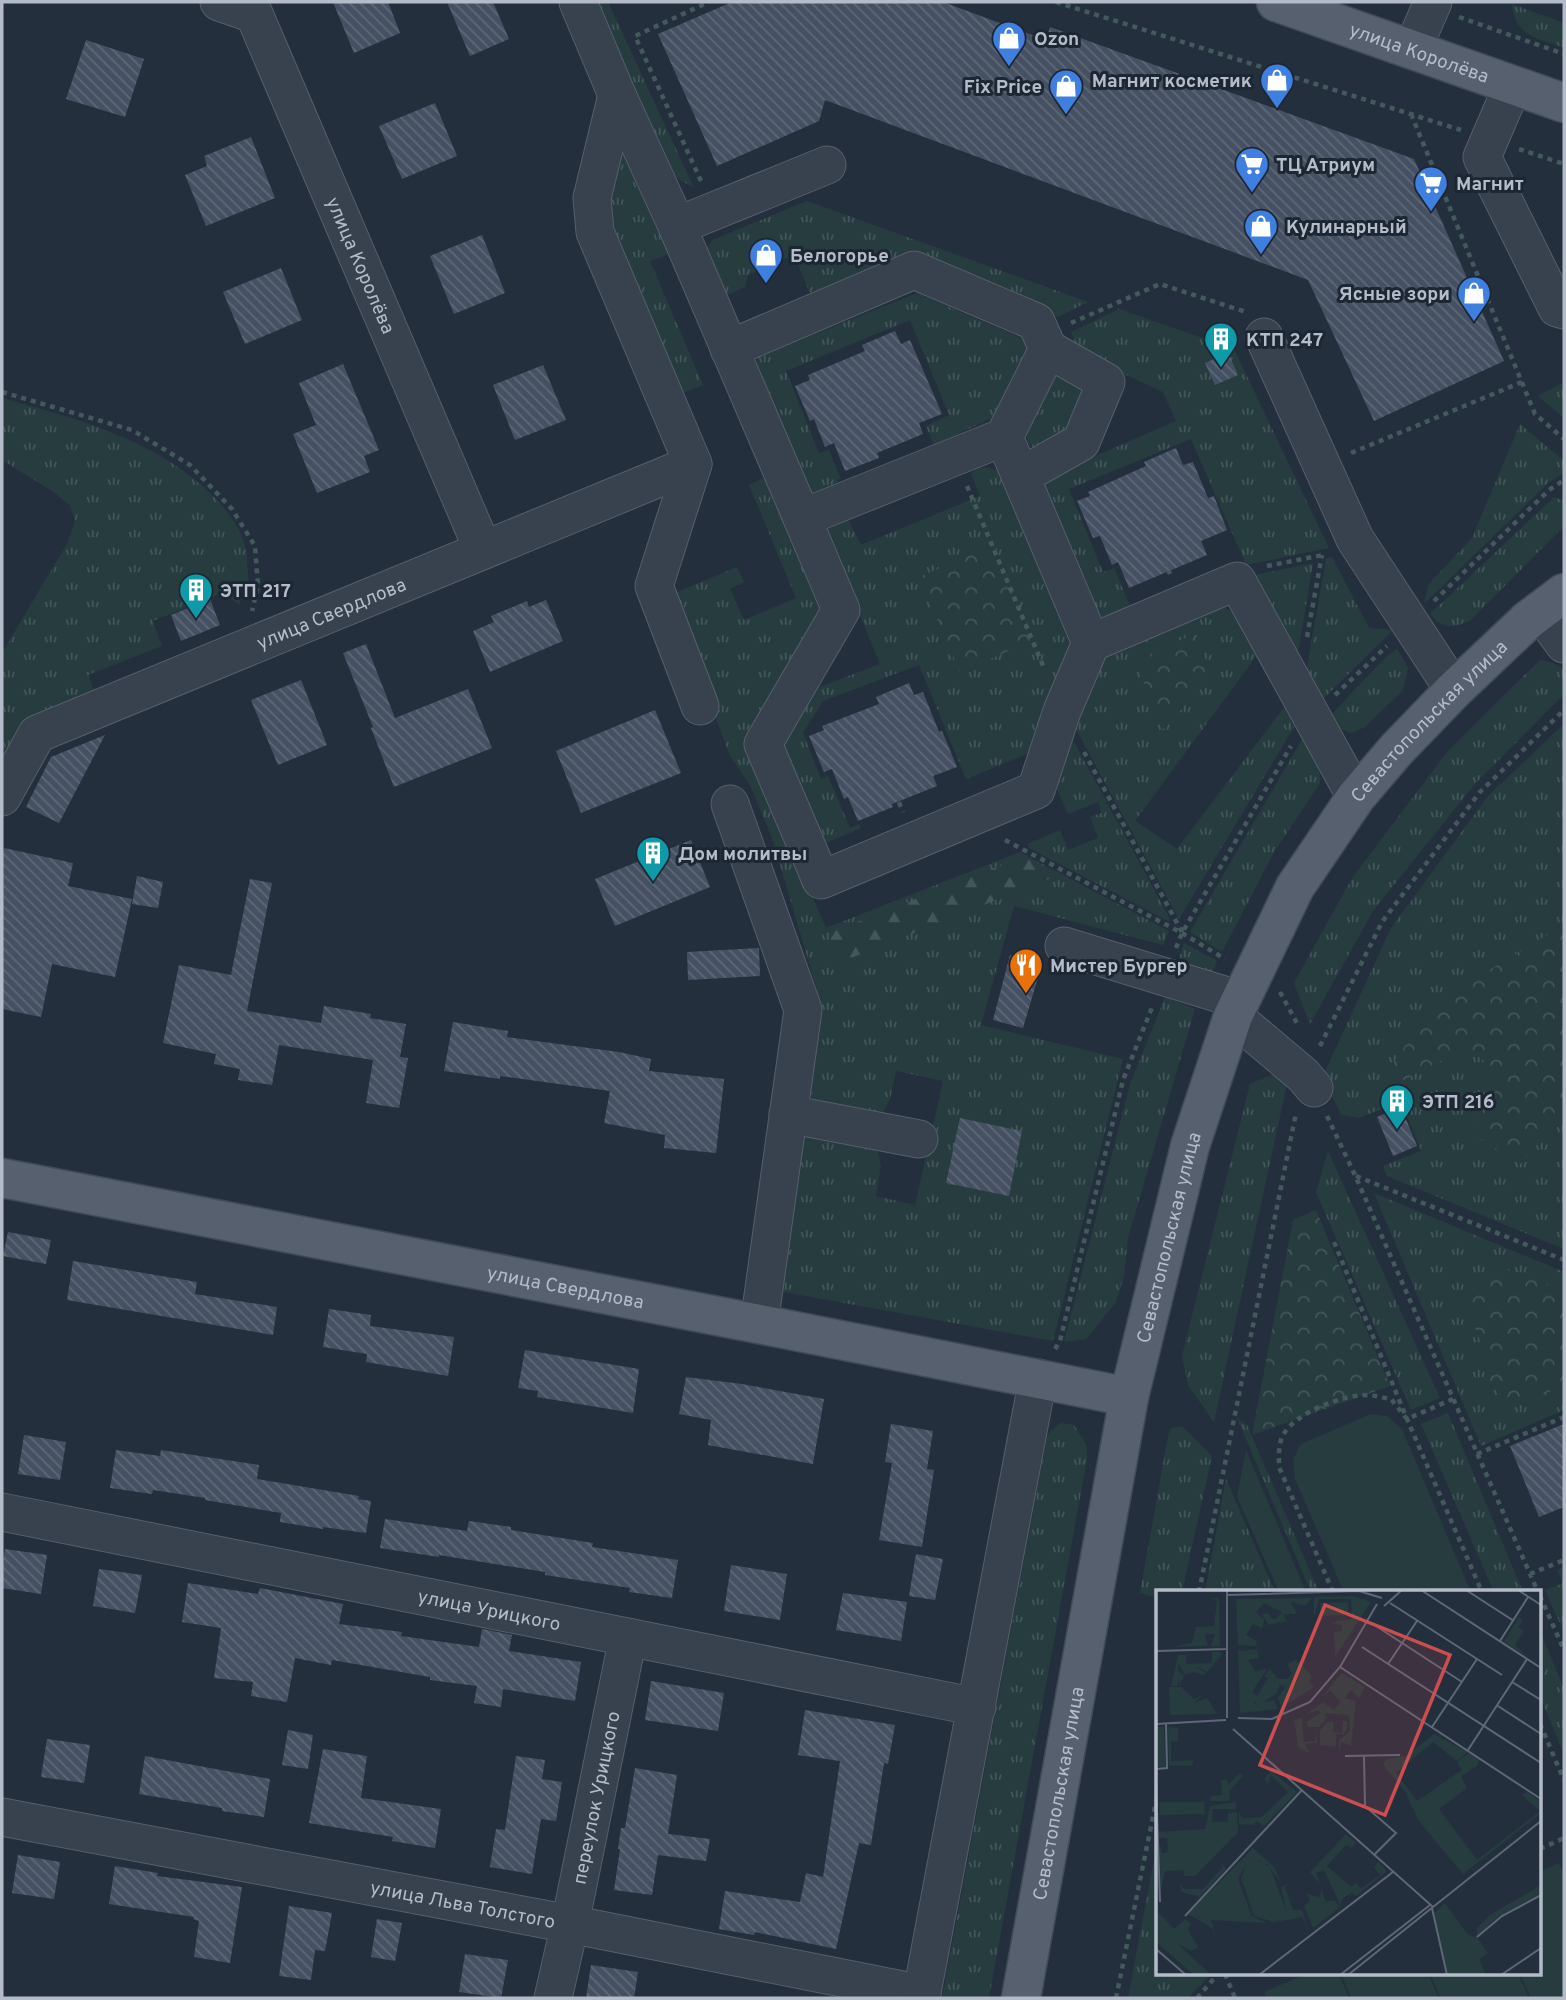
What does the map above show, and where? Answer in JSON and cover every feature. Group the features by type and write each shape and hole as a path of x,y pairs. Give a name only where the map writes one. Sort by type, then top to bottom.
{"main road":[{"name":"улица Королёва","path":"1276,2 1564,103"},
{"name":"Севастопольская улица","path":"1021,1998 1129,1398 1190,1146 1236,1008 1295,887 1356,797 1396,750 1454,690 1528,620 1552,602"},
{"name":"улица Свердлова","path":"2,1178 1038,1378 1129,1398"}],"street":[{"name":"улица Королёва","path":"219,2 254,14 483,550"},
{"path":"578,2 841,610 763,744 821,880 1036,790 1062,711 1091,643 1237,582 1356,797"},
{"path":"1412,50 1431,4"},
{"path":"1513,85 1482,157 1557,308 1564,310"},
{"path":"617,96 592,198 595,232 693,464 654,586 700,706"},
{"path":"677,226 827,165"},
{"path":"729,349 915,270 1036,322 1045,342 1106,382 1081,442 1021,476"},
{"path":"1264,337 1355,538 1454,690"},
{"path":"802,518 1003,437 1045,342"},
{"path":"1003,437 1091,643"},
{"name":"улица Свердлова","path":"2,797 37,734 693,464"},
{"path":"1552,602 1564,644"},
{"path":"730,804 803,1010 759,1324"},
{"path":"1064,946 1236,1008 1309,1082"},
{"path":"788,1114 919,1139"},
{"path":"922,1996 1038,1378"},
{"name":"улица Урицкого","path":"2,1513 977,1707"},
{"name":"переулок Урицкого","path":"553,1998 628,1637"},
{"name":"улица Льва Толстого","path":"2,1817 570,1924 922,1996"}],"path":[{"path":"709,2 635,36 714,211"},
{"path":"1056,2 1564,164"},
{"path":"1431,4 1564,54"},
{"path":"1410,114 1535,414 1564,439"},
{"path":"1045,342 1160,284 1252,314 1264,337"},
{"path":"1322,465 1522,382"},
{"path":"2,392 132,430 190,465 232,509 255,546 258,586 243,648"},
{"path":"955,456 1062,711 1182,933"},
{"path":"1305,703 1410,624 1549,490 1564,481"},
{"path":"1237,582 1251,569 1322,555 1355,538"},
{"path":"1172,957 1182,933 1299,733 1305,703 1322,555"},
{"path":"1199,1590 1309,1082 1382,922 1480,792 1564,710"},
{"path":"967,820 1182,933"},
{"path":"1038,1378 1060,1341 1123,1080 1157,994"},
{"path":"1309,1082 1355,1175 1537,1590"},
{"path":"1355,1175 1564,1260"},
{"path":"1335,1242 1407,1419 1481,1590"},
{"path":"1332,1590 1279,1467 1279,1448 1284,1434 1314,1409 1345,1398 1369,1395 1391,1399 1407,1419"},
{"path":"1407,1419 1453,1399"},
{"path":"1477,1454 1564,1417"},
{"path":"1530,1574 1564,1560"},
{"path":"1542,1601 1564,1650"},
{"path":"1542,1729 1564,1780"},
{"path":"1116,1998 1156,1802"},
{"path":"1542,1848 1564,1838"},
{"path":"1197,1998 1216,1976"},
{"path":"1226,1976 1236,1998"}],"green space":[{"path":"589,2 608,2 694,188 672,175"},
{"path":"1512,4 1564,23 1564,48 1529,35 1523,30 1514,15"},
{"path":"627,150 672,253 650,261 703,385 677,395 605,231 612,154"},
{"path":"807,201 1088,302 1058,317 916,255 812,298 794,255 748,275 745,287 720,298 704,253 712,240"},
{"path":"917,293 1030,342 992,418 934,445 926,426 949,415 910,320 786,371 819,453 829,450 840,477 835,486 809,497 756,371 757,357"},
{"path":"1119,309 1234,349 1329,548 1246,565 1191,439 1069,489 1103,572 1114,568 1131,608 1102,624 1045,490 1048,480 1061,471 1176,421 1163,392 1079,353 1071,332"},
{"path":"1054,374 1083,387 1075,414 1059,444 1037,450 1028,443 1026,430"},
{"path":"1564,382 1564,418 1538,396"},
{"path":"2,398 115,434 168,460 192,477 214,497 236,525 246,549 248,577 239,604 222,593 153,621 162,646 88,675 98,702 2,786 2,653 68,542 75,520 70,505 2,460"},
{"path":"1520,424 1564,461 1564,473 1549,482 1424,604 1428,585 1472,538"},
{"path":"978,468 1000,471 1076,636 1034,751 966,779 919,665 823,701 803,733 821,779 828,776 850,828 859,824 861,828 821,845 777,750 809,691 880,664 822,523 848,519 861,545 980,496 971,474"},
{"path":"765,477 821,610 746,745 826,928 1020,852 1169,931 1163,945 1014,906 981,1025 1123,1059 1053,1341 773,1290 802,1133 877,1147 881,1165 876,1196 915,1205 943,1081 896,1071 890,1099 883,1113 871,1118 823,1109 812,1097 810,1084 817,990 772,838 750,785 730,756 670,595 737,567 744,582 730,589 744,620 796,598 749,485"},
{"path":"1554,497 1564,501 1564,526 1471,620 1449,626 1440,623 1430,614"},
{"path":"994,545 1034,640 960,672 919,577"},
{"path":"1332,557 1369,628 1393,630 1323,699 1306,673 1326,559"},
{"path":"1313,563 1297,659 1251,576"},
{"path":"1225,607 1238,616 1257,655 1135,821 1177,849 1285,706 1294,727 1179,919 1071,720 1096,662 1212,610"},
{"path":"1196,633 1211,674 1163,731 1135,661"},
{"path":"1397,648 1408,668 1403,690 1365,727 1351,733 1341,729 1330,716"},
{"path":"1540,660 1564,669 1564,694 1474,785 1373,911 1310,1024 1294,983 1352,878 1448,751"},
{"path":"1564,724 1564,1249 1387,1176 1383,1166 1421,1151 1401,1101 1359,1118 1341,1115 1323,1076 1391,928 1488,796"},
{"path":"1067,729 1170,922 1029,848 1028,844 1060,830 1068,850 1098,838 1090,817 1102,813 1098,802 1068,814 1051,775"},
{"path":"1304,736 1315,758 1320,783 1274,852 1222,952 1190,932"},
{"path":"1025,856 1059,875 826,968 832,932"},
{"path":"1564,925 1564,1114 1520,1164 1474,1135 1471,1117 1488,1094 1493,1078 1492,1071 1483,1060 1462,1050 1394,1085 1386,1073 1436,1002"},
{"path":"1184,943 1217,961 1210,977 1178,962"},
{"path":"1165,997 1195,1009 1128,1238 1124,1277 1116,1302 1086,1339 1064,1342 1130,1084"},
{"path":"1270,1075 1288,1079 1214,1422 1188,1385 1182,1356 1250,1084"},
{"path":"1328,1151 1440,1398 1411,1410 1316,1192"},
{"path":"1374,1193 1564,1272 1564,1410 1481,1446"},
{"path":"1316,1210 1390,1386 1252,1435 1293,1220"},
{"path":"1505,1268 1537,1279 1564,1296 1564,1383 1527,1401 1504,1400 1489,1383 1488,1361 1470,1307 1472,1287 1485,1276"},
{"path":"1448,1413 1522,1590 1493,1590 1421,1424"},
{"path":"1371,1414 1387,1416 1402,1429 1470,1590 1343,1590 1295,1479 1293,1459 1301,1444"},
{"path":"1237,1418 1247,1425 1318,1590 1310,1590"},
{"path":"1060,1423 1074,1425 1087,1446 1087,1459 989,1998 942,1998 1047,1437"},
{"path":"1182,1426 1212,1456 1182,1590 1156,1590 1156,1597 1140,1593 1171,1428"},
{"path":"1246,1450 1305,1590 1278,1590 1237,1497"},
{"path":"1226,1479 1274,1590 1205,1590"},
{"path":"1564,1567 1564,1632 1545,1590 1563,1583 1557,1570"},
{"path":"1542,1636 1564,1689 1564,1754 1542,1702"},
{"path":"1156,1849 1156,1976 1209,1976 1188,1998 1128,1998"},
{"path":"1559,1863 1564,1874 1564,1998 1531,1998 1521,1976 1542,1976 1542,1871"},
{"path":"1301,1976 1340,1976 1349,1998 1267,1998 1264,1992"},
{"path":"1342,1976 1429,1976 1439,1998 1351,1998"},
{"path":"1431,1976 1519,1976 1529,1998 1441,1998"}],"building":[{"path":"333,2 388,2 400,33 354,53"},
{"path":"447,2 493,2 509,39 470,56"},
{"name":"ТЦ Атриум","path":"732,2 943,2 1046,40 1050,27 1414,159 1504,361 1374,421 1308,280 825,100 819,121 717,166 658,34"},
{"path":"86,40 144,59 125,117 66,99"},
{"path":"435,103 457,156 402,179 379,126"},
{"path":"251,137 275,198 206,226 185,175 207,166 204,156"},
{"path":"482,235 505,293 454,314 430,256"},
{"path":"281,268 302,320 245,344 223,292"},
{"path":"895,331 901,344 910,340 942,414 919,423 923,434 877,453 879,458 845,471 834,443 825,447 814,419 810,421 795,386 810,380 808,375 865,351 862,345"},
{"name":"КТП 247","path":"1228,353 1238,375 1215,385 1205,363"},
{"path":"343,364 379,450 364,456 370,472 317,493 293,434 316,425 299,383"},
{"path":"543,365 566,420 515,440 493,385"},
{"path":"1176,448 1183,465 1193,462 1208,498 1214,496 1227,530 1201,541 1207,555 1129,588 1118,562 1112,565 1100,536 1093,538 1077,501 1090,496 1088,492 1146,466 1144,462"},
{"name":"ЭТП 217","path":"210,599 220,625 181,641 171,615"},
{"path":"546,600 563,641 490,672 473,631 494,622 491,616 527,601 529,607"},
{"path":"366,644 395,718 468,689 492,748 394,787 343,653"},
{"path":"301,680 327,745 278,765 251,700"},
{"path":"909,683 914,695 923,692 957,767 933,776 937,786 858,821 848,797 844,799 832,769 824,772 809,736 824,730 822,726 879,704 876,697"},
{"path":"655,710 681,773 581,813 556,751"},
{"path":"105,735 59,823 26,807 51,757"},
{"name":"Дом молитвы","path":"691,840 710,887 615,926 595,879"},
{"path":"4,848 73,863 68,886 132,899 115,977 52,964 41,1017 2,1009"},
{"path":"137,876 163,882 158,908 132,904"},
{"path":"250,879 272,883 247,1011 321,1023 324,1006 371,1014 370,1018 406,1024 400,1057 408,1058 399,1108 366,1103 373,1060 279,1045 272,1085 238,1080 240,1069 214,1064 216,1054 163,1043 179,965 231,975"},
{"path":"759,948 760,976 688,980 687,952"},
{"path":"1010,955 1042,964 1023,1028 993,1020"},
{"path":"453,1022 508,1031 507,1037 651,1059 649,1071 724,1079 716,1153 664,1148 665,1135 604,1123 610,1091 444,1071"},
{"name":"ЭТП 216","path":"1401,1107 1417,1146 1393,1156 1377,1117"},
{"path":"960,1118 1022,1131 1009,1196 946,1183"},
{"path":"8,1232 51,1240 46,1264 3,1256"},
{"path":"73,1261 197,1282 195,1294 277,1307 273,1335 67,1300"},
{"path":"329,1309 371,1315 370,1326 454,1337 448,1376 366,1362 367,1354 323,1347"},
{"path":"525,1350 639,1369 633,1413 537,1397 538,1391 518,1388"},
{"path":"686,1377 824,1399 813,1464 708,1445 711,1420 679,1414"},
{"path":"891,1424 933,1431 927,1469 934,1470 922,1547 879,1540 892,1463 885,1462"},
{"path":"1564,1424 1564,1507 1539,1517 1510,1446"},
{"path":"24,1435 66,1442 60,1480 18,1474"},
{"path":"116,1450 160,1456 161,1450 259,1465 257,1479 359,1496 358,1499 371,1501 366,1533 280,1522 281,1513 205,1498 153,1490 152,1494 110,1488"},
{"path":"385,1519 467,1531 469,1521 593,1543 592,1547 678,1560 672,1598 629,1592 630,1588 545,1575 545,1572 380,1548"},
{"path":"5,1549 47,1555 41,1594 2,1588"},
{"path":"916,1554 943,1559 935,1600 909,1596"},
{"path":"731,1565 787,1574 780,1620 724,1611"},
{"path":"99,1569 142,1575 135,1613 93,1606"},
{"path":"188,1583 258,1594 260,1588 343,1604 339,1624 402,1632 401,1636 479,1647 482,1629 512,1635 509,1651 581,1662 575,1701 503,1689 501,1707 474,1703 477,1686 430,1680 430,1677 332,1660 331,1665 295,1658 287,1702 251,1696 253,1682 214,1678 221,1628 182,1622"},
{"path":"843,1593 907,1602 901,1641 836,1630"},
{"path":"651,1681 724,1693 718,1731 645,1720"},
{"path":"805,1710 895,1725 888,1764 884,1763 871,1845 859,1843 836,1949 755,1932 754,1935 719,1929 725,1891 800,1902 806,1873 823,1877 840,1761 798,1755"},
{"path":"288,1730 313,1735 308,1769 282,1765"},
{"path":"47,1739 90,1745 84,1783 41,1777"},
{"path":"323,1749 367,1756 361,1798 441,1809 435,1848 392,1841 393,1837 309,1823"},
{"path":"145,1756 270,1779 264,1817 139,1794"},
{"path":"516,1756 545,1760 542,1779 562,1782 556,1821 541,1819 532,1874 490,1867 496,1829 505,1830"},
{"path":"635,1768 677,1775 668,1834 710,1839 706,1861 658,1855 652,1895 614,1890 621,1828 625,1828"},
{"path":"18,1855 60,1862 54,1899 12,1893"},
{"path":"115,1866 158,1873 157,1876 242,1887 230,1963 194,1957 199,1921 193,1919 194,1917 109,1904"},
{"path":"289,1906 332,1913 325,1951 315,1950 311,1980 279,1976"},
{"path":"377,1919 402,1923 395,1961 371,1957"},
{"path":"465,1954 508,1960 501,1998 459,1992"},
{"path":"591,1965 638,1972 634,1998 586,1998"}],"place":[{"name":"Ozon","path":"1009,68"},
{"name":"Магнит косметик","path":"1277,110"},
{"name":"Fix Price","path":"1066,116"},
{"name":"ТЦ Атриум","path":"1252,194"},
{"name":"Магнит","path":"1431,213"},
{"name":"Кулинарный","path":"1261,256"},
{"name":"Белогорье","path":"766,285"},
{"name":"Ясные зори","path":"1474,323"},
{"name":"КТП 247","path":"1221,369"},
{"name":"ЭТП 217","path":"196,620"},
{"name":"Дом молитвы","path":"653,883"},
{"name":"Мистер Бургер","path":"1026,995"},
{"name":"ЭТП 216","path":"1397,1131"}]}
